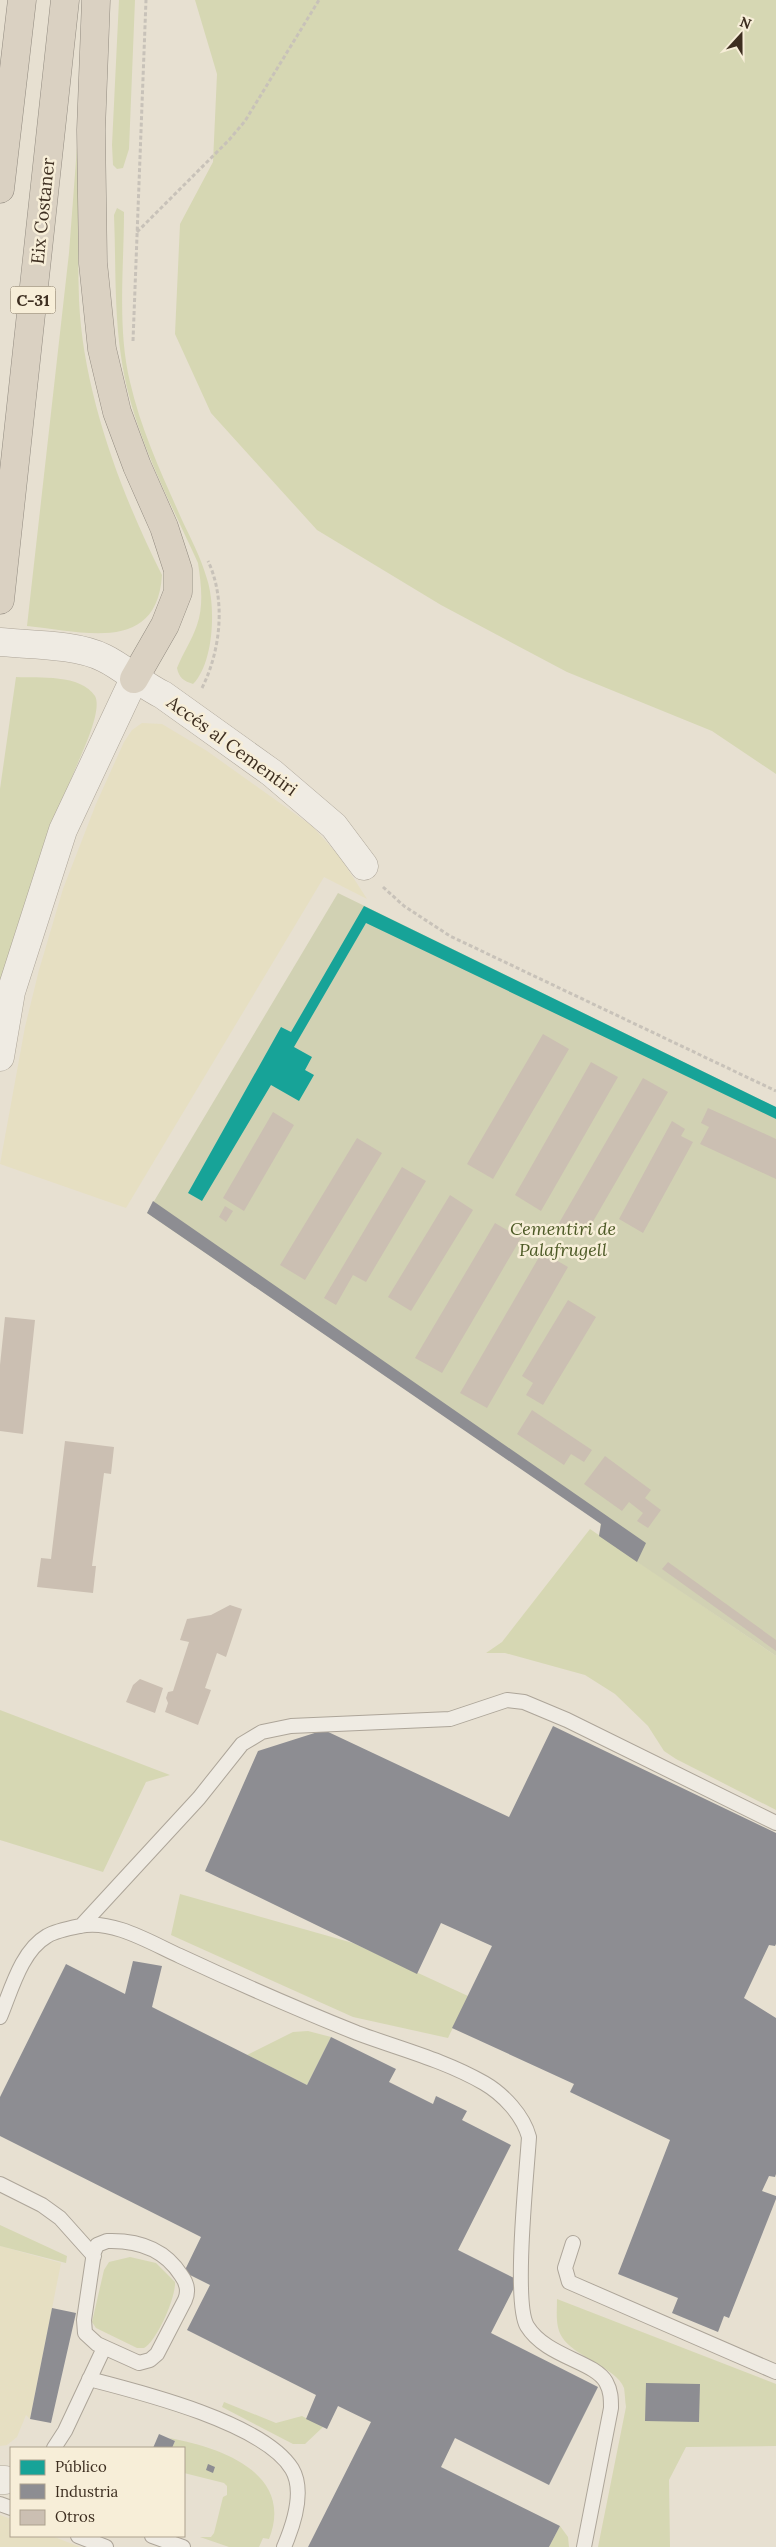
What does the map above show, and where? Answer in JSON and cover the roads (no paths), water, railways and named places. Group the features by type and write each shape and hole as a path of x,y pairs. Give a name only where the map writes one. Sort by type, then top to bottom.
{"highway":[{"path":"0,189 22,0"},
{"name":"Eix Costaner","path":"0,600 65,0"},
{"path":"96,0 91,130 93,263 102,349 117,412 137,466 164,526 178,570 178,592 165,625 134,679"}],"street":[{"name":"Accés al Cementiri","path":"0,642 80,650 104,658 134,679 163,695 188,715 272,773 334,826 364,866"},
{"path":"0,1057 10,992 62,830 134,679"}],"lane":[{"path":"81,1926 199,1798 242,1744 262,1732 291,1726 450,1719 507,1700 524,1702 567,1720 776,1823"},
{"path":"0,2017 25,1960 33,1948 47,1936 81,1926 99,1926 120,1930 358,2033 449,2065 497,2092 516,2112 526,2127 529,2137 522,2232 523,2301 526,2324 546,2347 588,2368 605,2380 611,2391 611,2408 584,2547"},
{"path":"0,2184 60,2218 94,2256"},
{"path":"106,2241 140,2243 156,2250 170,2260 186,2282 188,2294 157,2354 150,2360 139,2363 104,2348 85,2333 84,2320 97,2245 106,2241"},
{"path":"573,2243 565,2268 570,2282 776,2372"},
{"path":"55,2447 65,2431 104,2348"},
{"path":"89,2379 176,2403 264,2442 292,2470 295,2480 296,2505 293,2523 284,2547"},
{"path":"5,2484 10,2504"},
{"path":"81,2537 106,2547"},
{"path":"155,2537 183,2547"}],"park label":[{"name":"Cementiri de Palafrugell","path":"563,1239"}]}
